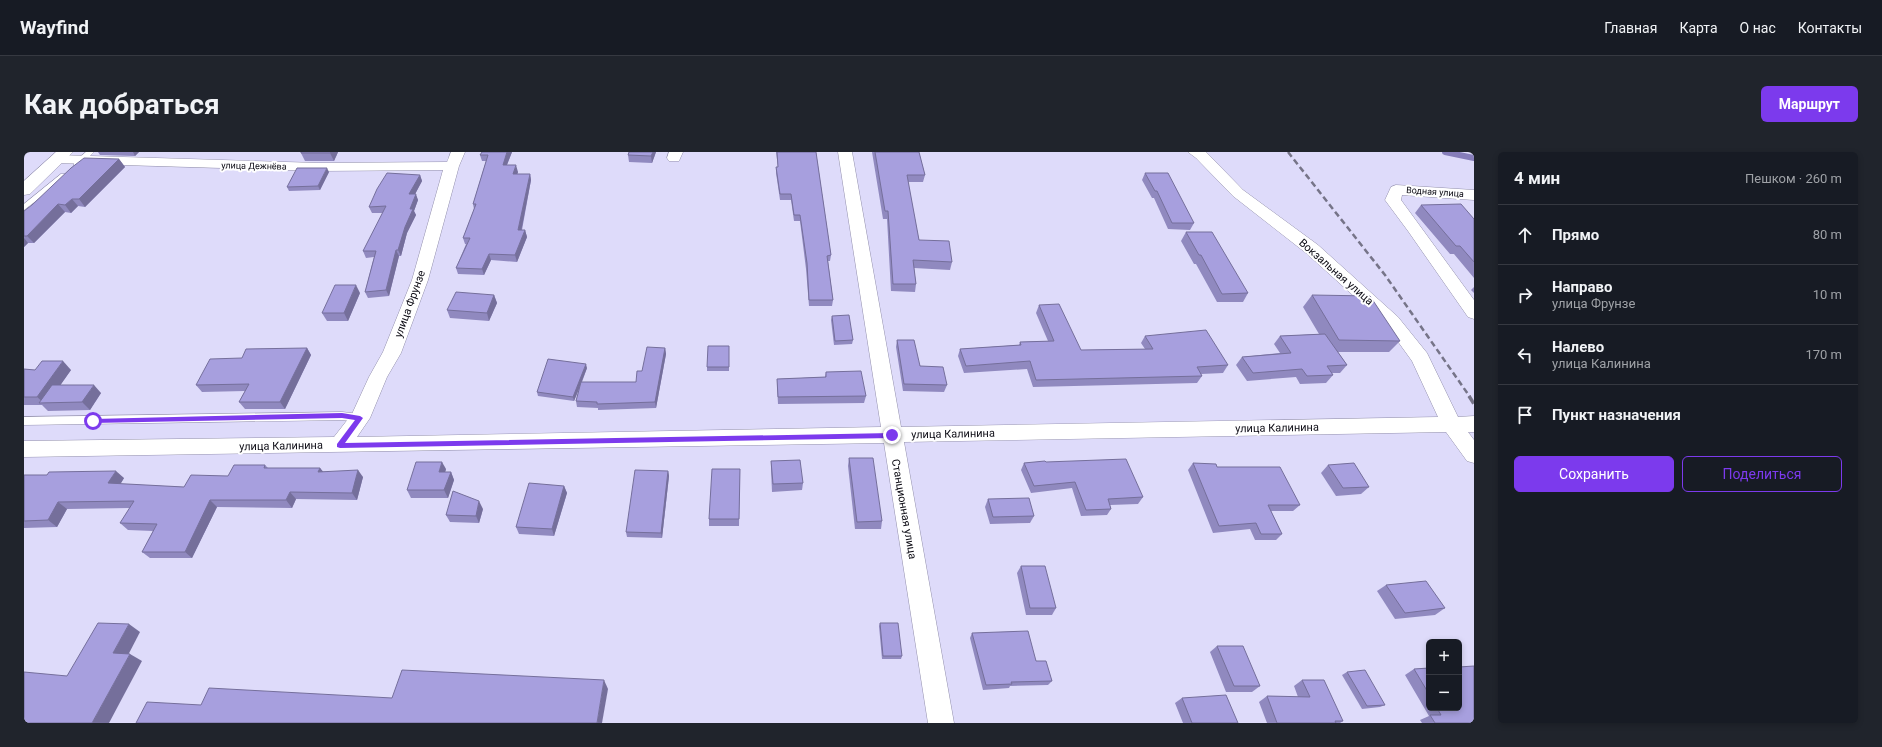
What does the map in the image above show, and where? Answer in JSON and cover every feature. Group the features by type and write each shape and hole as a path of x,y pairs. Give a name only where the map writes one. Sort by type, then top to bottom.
{"street":[{"name":"Станционная улица","path":"845,152 941,723"},
{"name":"Вокзальная улица","path":"1196,152 1201,155 1238,193 1312,249 1392,321 1420,358 1452,425 1474,455"},
{"name":"улица Дежнёва","path":"61,156 318,167 455,159"},
{"path":"27,185 61,156"},
{"name":"улица Фрунзе","path":"340,445 360,418 378,377 392,353 420,280 455,159"},
{"name":"Водная улица","path":"1474,195 1396,190 1393,200 1414,227 1474,313"},
{"name":"улица Калинина","path":"24,449 340,445 1474,424"}],"lane":[{"path":"24,208 86,156"},
{"path":"24,421 342,416 360,418"}],"building":[{"path":"301,152 331,152 301,153"},
{"path":"482,152 507,152 503,165 516,165 513,174 530,174 518,230 525,230 515,255 489,254 482,269 456,268 470,238 463,238 476,204 473,204 488,155 480,155"},
{"path":"629,152 653,152 651,156 628,155"},
{"path":"777,152 816,152 831,255 827,256 833,300 809,300 807,263 800,215 794,215 791,194 780,194 776,167 778,167"},
{"path":"875,152 919,152 925,175 907,175 919,240 949,241 952,262 913,260 916,284 893,284 888,211 885,211"},
{"path":"84,158 119,159 79,199 72,199 65,205 58,204 27,236 24,236 24,211"},
{"path":"297,168 327,168 318,186 287,187"},
{"path":"387,173 420,175 409,194 416,194 410,209 413,209 405,227 398,250 396,250 386,290 365,292 376,251 363,251 386,206 369,207 377,189"},
{"path":"1145,173 1168,173 1194,223 1172,223 1157,191 1155,191"},
{"path":"1461,204 1474,219 1474,262 1460,246 1456,246 1421,205"},
{"path":"1186,232 1212,232 1248,293 1222,294 1201,255 1199,255"},
{"path":"335,285 356,285 344,313 322,313"},
{"path":"456,292 494,295 487,313 447,310"},
{"path":"1312,295 1370,296 1400,341 1339,340"},
{"path":"1059,304 1081,350 1153,349 1145,336 1206,330 1228,365 1197,367 1202,376 1036,380 1030,361 966,366 960,349 1021,345 1020,342 1054,341 1039,305"},
{"path":"849,315 853,340 835,341 832,316"},
{"path":"1325,334 1347,365 1327,366 1333,375 1307,376 1302,369 1253,373 1242,357 1291,353 1280,336"},
{"path":"897,340 914,340 920,366 943,367 947,385 904,384"},
{"path":"708,346 729,346 729,367 707,367"},
{"path":"647,347 665,348 655,402 597,404 597,402 576,401 581,382 636,382 637,371 642,371"},
{"path":"307,348 280,402 239,402 249,384 196,385 210,359 242,358 246,349"},
{"path":"548,359 586,364 573,397 537,392"},
{"path":"42,361 63,361 37,397 24,397 24,369 35,370"},
{"path":"861,371 866,396 778,397 777,379 826,377 826,372"},
{"path":"52,385 94,385 82,402 39,403"},
{"path":"849,458 873,458 882,521 857,522"},
{"path":"1126,459 1143,497 1108,499 1111,509 1086,510 1075,482 1034,486 1024,463 1045,461"},
{"path":"800,460 803,483 773,484 771,461"},
{"path":"416,462 442,462 439,472 451,472 444,490 407,490"},
{"path":"1193,463 1216,464 1217,467 1280,467 1300,505 1268,505 1282,534 1261,534 1256,523 1219,526"},
{"path":"1354,463 1369,487 1343,488 1328,465"},
{"path":"234,465 265,465 264,468 320,468 318,472 358,470 352,493 290,492 286,500 210,500 185,552 142,552 157,524 120,523 134,501 58,502 48,520 24,521 24,475 47,475 49,472 116,471 108,483 184,487 191,475 228,476"},
{"path":"712,469 740,469 739,519 709,519"},
{"path":"635,470 668,471 661,533 626,532"},
{"path":"529,483 564,486 552,529 516,527"},
{"path":"453,491 479,501 476,516 446,515"},
{"path":"1029,498 1034,516 993,517 988,499"},
{"path":"1021,566 1045,566 1056,608 1030,608"},
{"path":"1426,581 1445,608 1405,613 1386,585"},
{"path":"98,623 129,624 113,653 130,654 92,723 24,723 24,672 67,676"},
{"path":"880,623 898,623 902,656 883,656"},
{"path":"1028,631 1036,661 1046,661 1052,681 1011,682 1012,684 986,685 972,633"},
{"path":"1217,646 1243,646 1260,686 1234,686"},
{"path":"1474,666 1474,723 1435,723 1430,715 1441,715 1439,711 1462,711 1462,667"},
{"path":"1426,668 1426,689 1414,669"},
{"path":"402,670 604,680 597,723 136,723 147,702 201,705 209,688 392,698"},
{"path":"1365,670 1385,705 1367,706 1347,672"},
{"path":"1302,680 1324,680 1343,721 1335,721 1336,723 1277,723 1267,696 1310,697"},
{"path":"1226,695 1238,723 1192,723 1182,698"}],"waterway":[{"path":"1445,152 1474,158"}],"railway":[{"path":"1288,152 1385,275 1470,397"},
{"path":"1469,396 1474,404"}],"route":[{"path":"93,421 342,416 360,418 340,445 892,435"}]}
